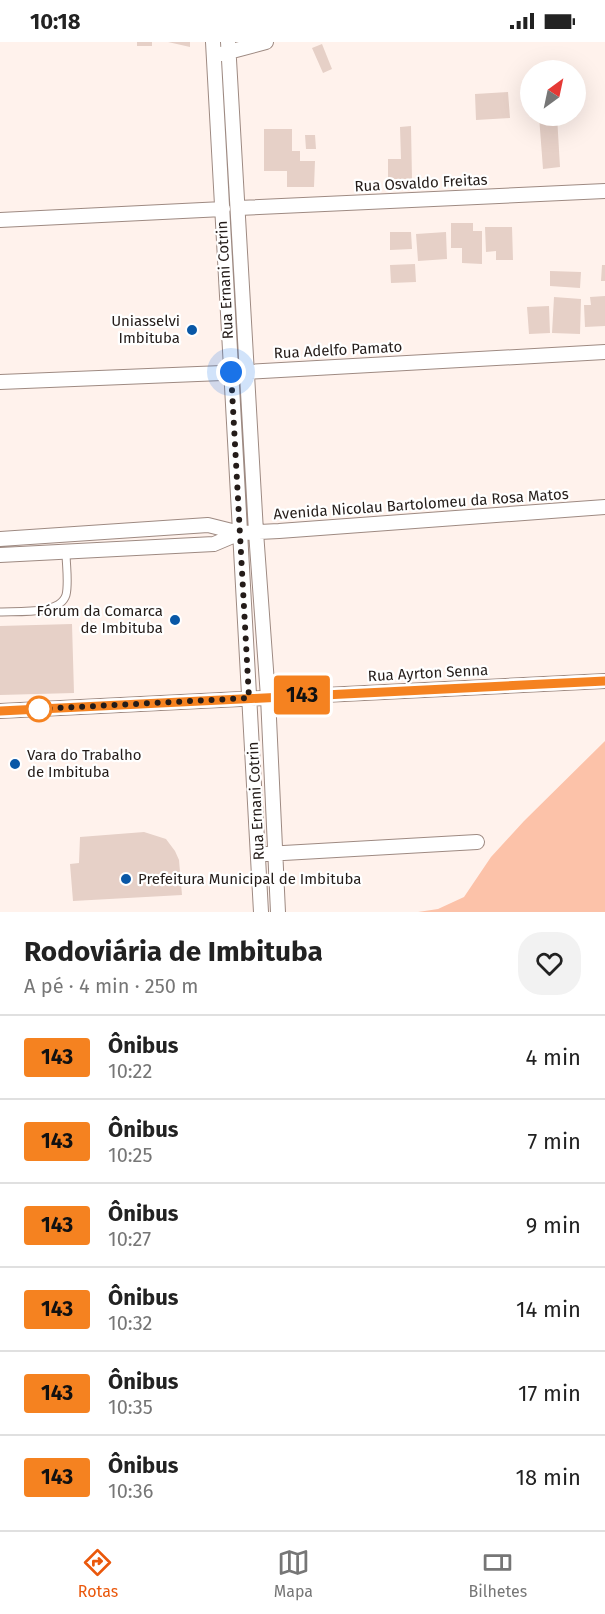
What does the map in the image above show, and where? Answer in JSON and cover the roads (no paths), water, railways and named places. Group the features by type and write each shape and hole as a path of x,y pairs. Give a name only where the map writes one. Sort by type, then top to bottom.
{"street":[{"path":"213,49 266,42"},
{"name":"Rua Ernani Cotrin","path":"228,47 256,532 268,697 278,912"},
{"name":"Rua Ernani Cotrin","path":"213,49 261,912"},
{"name":"Rua Osvaldo Freitas","path":"238,208 605,191"},
{"path":"0,220 223,209"},
{"name":"Rua Adelfo Pamato","path":"0,382 247,372 605,352"},
{"name":"Avenida Nicolau Bartolomeu da Rosa Matos","path":"0,539 208,525 240,533 605,507"},
{"name":"Avenida Nicolau Bartolomeu da Rosa Matos","path":"0,555 214,544 240,533"},
{"name":"Rua Ayrton Senna","path":"0,711 605,681"},
{"path":"258,854 477,842"}],"lane":[{"path":"0,612 48,609 57,606 66,594 66,552"}],"place":[{"name":"Uniasselvi Imbituba","path":"192,330"},
{"name":"Fórum da Comarca de Imbituba","path":"175,620"},
{"name":"Vara do Trabalho de Imbituba","path":"15,764"},
{"name":"Prefeitura Municipal de Imbituba","path":"126,879"}]}
